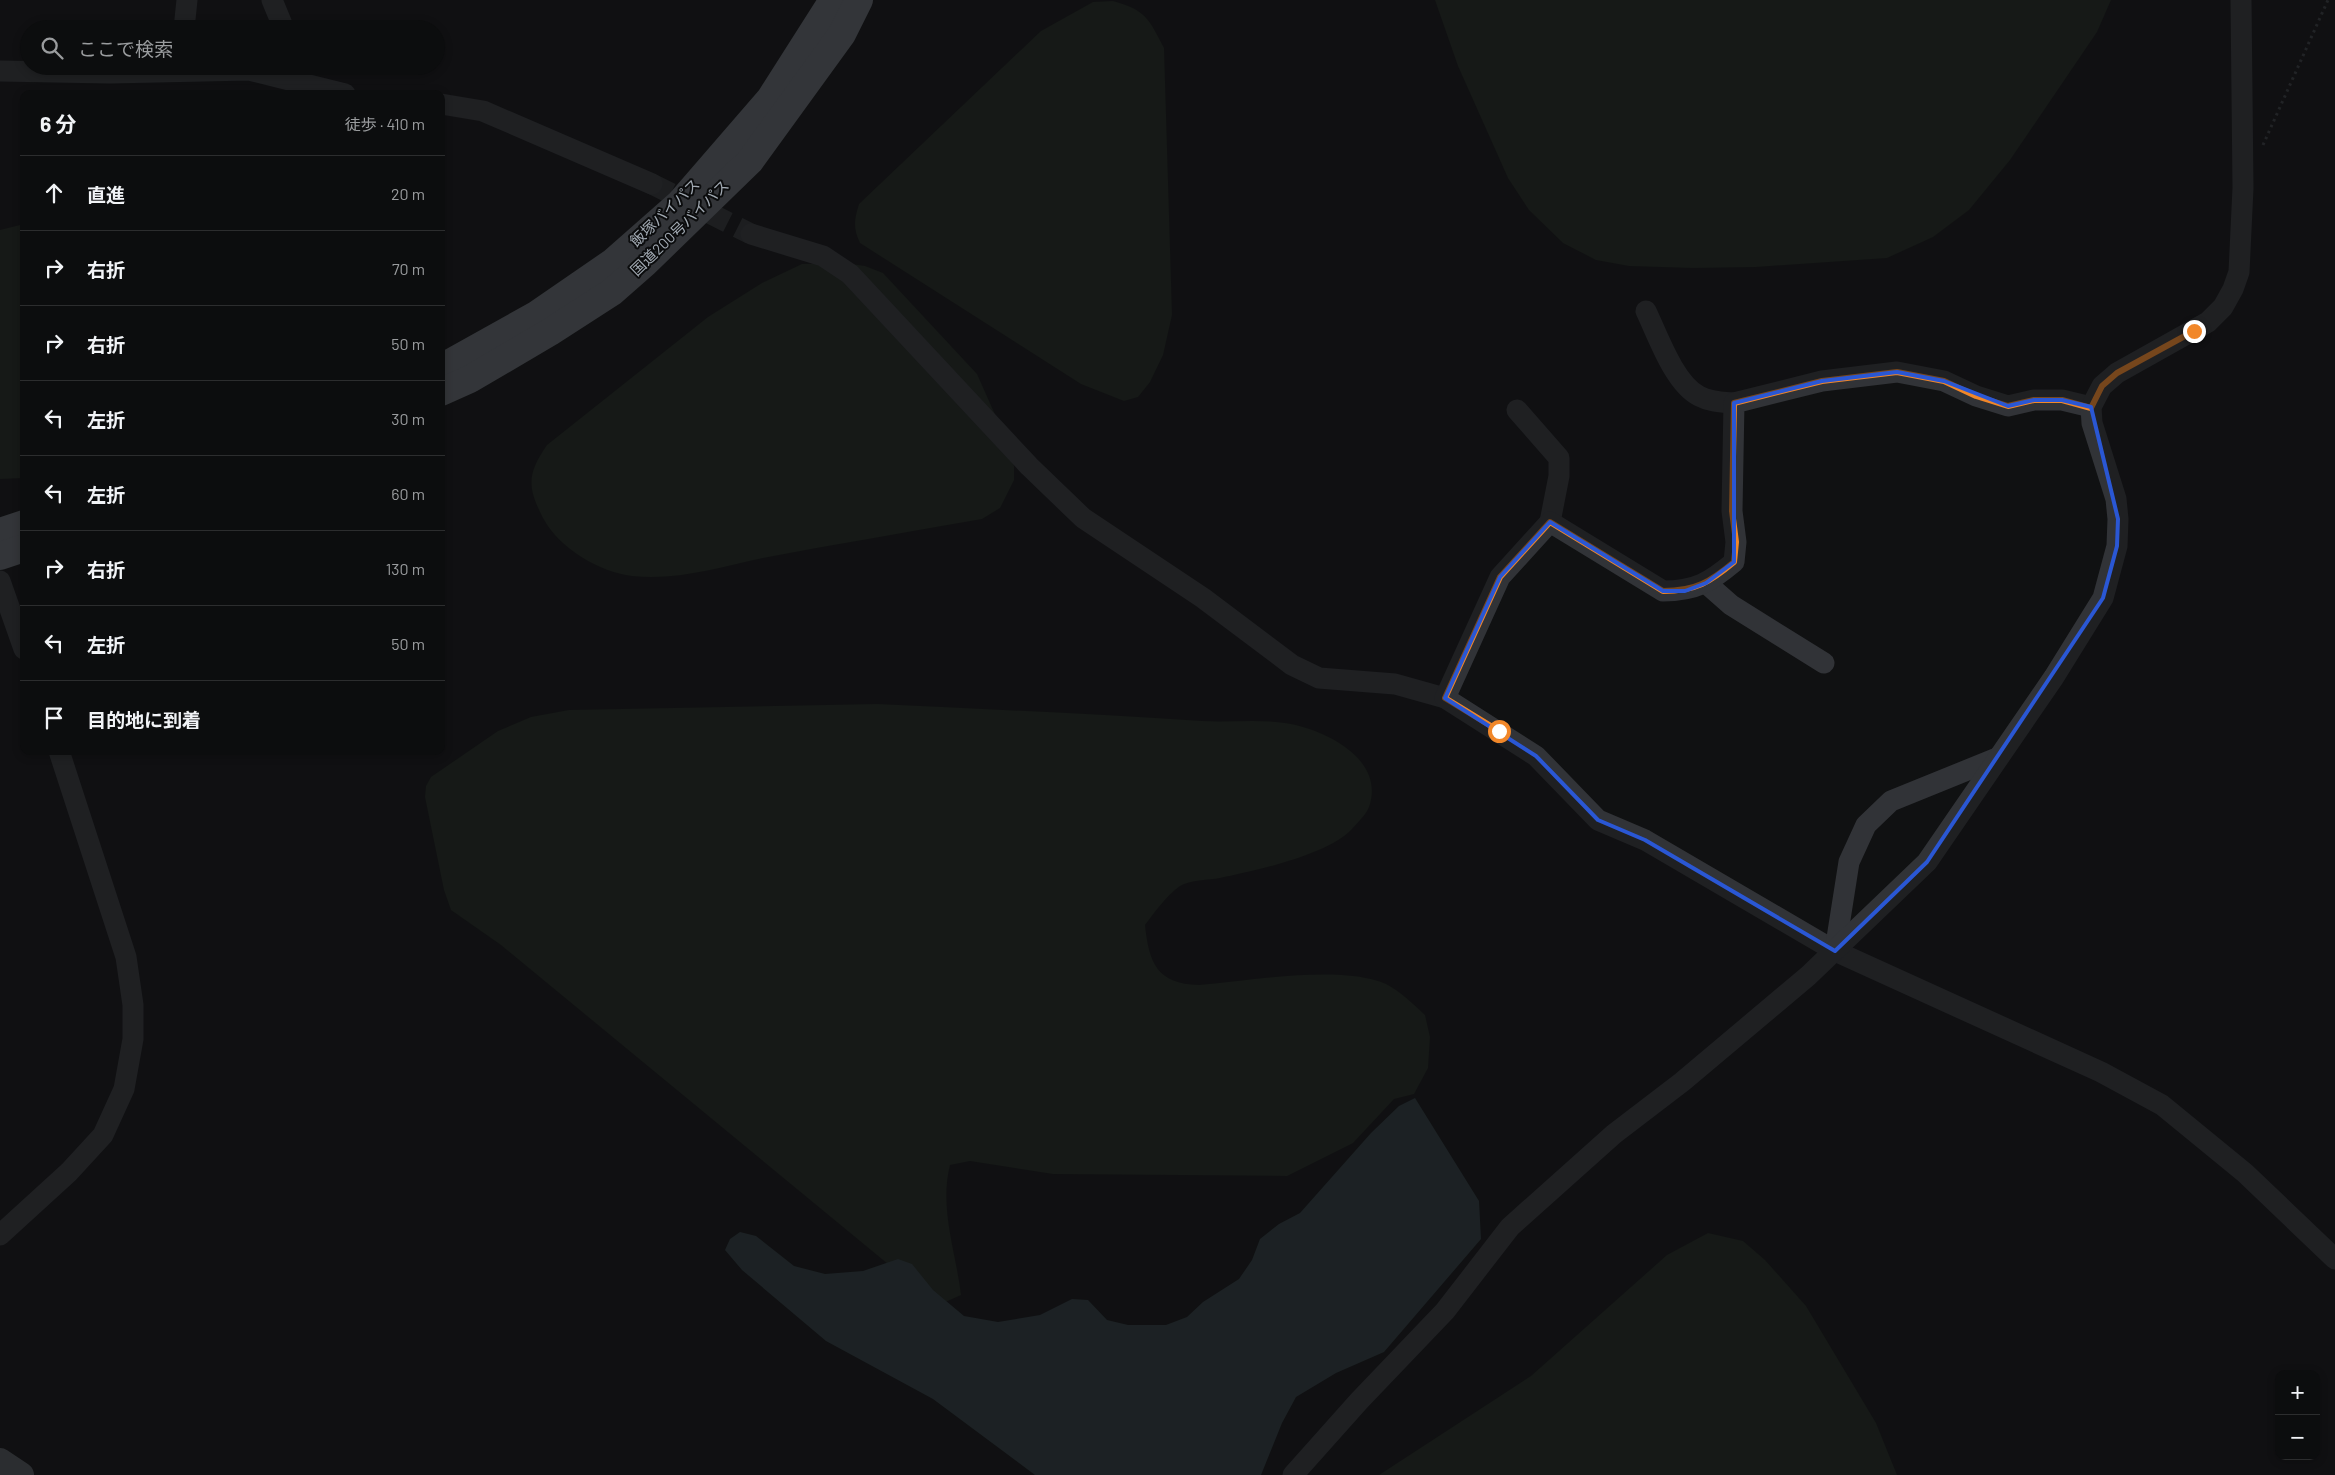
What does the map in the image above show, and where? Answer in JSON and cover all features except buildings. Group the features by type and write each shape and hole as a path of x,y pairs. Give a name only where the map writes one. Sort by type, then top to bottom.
{"highway":[{"name":"飯塚バイパス","path":"445,366 543,310 613,262 680,203 770,99 833,0"},
{"name":"国道200号バイパス","path":"445,390 470,379 550,332 612,292 645,263 750,160 842,34 860,0"},
{"path":"0,532 20,525"},
{"path":"0,556 20,549"}],"main road":[{"path":"0,1461 21,1475"}],"street":[{"path":"185,20 187,0"},
{"path":"272,0 280,20"},
{"path":"1293,1475 1359,1401 1445,1311 1510,1227 1614,1134 1682,1082 1835,951 1927,862 2054,677 2103,598 2113,569 2117,546 2118,519 2116,499 2092,423 2091,408 2102,386 2117,373 2208,322 2223,306 2233,289 2239,272 2243,198 2242,0"},
{"path":"0,71 20,71"},
{"path":"304,75 336,90"},
{"path":"445,105 483,112 652,184"},
{"path":"751,234 823,256 850,274 1029,466 1083,518 1203,598 1292,665 1319,678 1395,684 1445,698 1536,756 1598,820 1645,840 1835,951 2092,1068 2162,1105 2245,1173 2335,1259"},
{"path":"1646,311 1682,383 1699,396 1716,402 1734,403 1822,381 1897,372 1944,381 1976,396 2008,406 2034,400 2062,400 2091,408"},
{"path":"1550,522 1663,591 1685,591 1706,583 1734,562 1736,542 1732,511 1734,403"},
{"path":"1445,698 1500,577 1550,522 1559,476 1559,458 1517,410"},
{"path":"0,581 20,638"},
{"path":"1706,583 1731,605 1824,663"},
{"path":"0,1235 69,1172 103,1135 124,1089 133,1039 133,1006 126,957 60,755"},
{"path":"1835,951 1850,862 1866,825 1891,801 1997,758"}],"path":[{"path":"2260,152 2328,0"}],"highlighted area":[{"path":"1897,372 1944,381 2008,406 2034,400 2062,400 2091,407 2118,519 2117,546 2103,598 1927,862 1835,951 1645,840 1598,820 1536,756 1445,698 1500,577 1550,522 1663,591 1685,591 1706,583 1734,562 1734,403 1822,381"}],"shaded area":[{"path":"1435,0 2111,0 2097,32 2010,160 1969,210 1933,237 1887,258 1756,267 1693,268 1629,266 1596,260 1563,243 1529,210 1508,178 1458,66"},
{"path":"1113,1 1140,12 1150,23 1164,48 1172,315 1163,355 1150,382 1138,397 1124,401 1081,384 860,243 855,224 859,204 1041,31 1093,2"},
{"path":"20,225 20,478 0,479 0,230"},
{"path":"844,263 865,266 883,273 977,374 1001,428 1014,466 1014,480 1000,508 982,519 665,577 619,574 581,557 559,539 543,518 532,489 533,473 536,464 547,445 708,317 762,283 802,264"},
{"path":"877,704 1202,721 1278,722 1303,727 1343,745 1364,765 1370,778 1372,792 1368,810 1352,829 1326,847 1290,861 1220,878 1194,881 1180,886 1165,899 1145,925 1149,950 1158,969 1165,976 1173,981 1185,984 1199,985 1320,974 1367,978 1386,984 1425,1015 1430,1037 1428,1068 1414,1094 1394,1099 1353,1143 1287,1176 1053,1174 970,1161 950,1165 946,1197 947,1214 961,1295 943,1303 928,1297 501,945 451,910 444,890 425,797 426,786 431,777 498,731 531,717 569,710"},
{"path":"1415,1098 1479,1201 1481,1239 1384,1352 1336,1373 1296,1397 1282,1423 1261,1475 1035,1475 933,1399 826,1341 742,1270 725,1250 730,1239 740,1232 756,1236 794,1266 825,1274 863,1271 898,1259 912,1264 933,1290 964,1316 998,1322 1040,1315 1072,1299 1088,1300 1107,1320 1128,1325 1166,1325 1187,1317 1203,1302 1239,1279 1252,1260 1260,1239 1279,1224 1300,1213 1371,1133 1399,1106"},
{"path":"1708,1233 1743,1241 1765,1260 1806,1306 1876,1423 1897,1475 1379,1475 1531,1376 1667,1255"}],"tunnel":[{"path":"652,184 751,234"}],"route":[{"path":"1499,731 1445,698 1500,577 1550,522 1663,591 1685,591 1706,583 1734,562 1736,542 1732,511 1734,403 1822,381 1897,372 1944,381 1976,396 2008,406 2034,400 2062,400 2091,408 2102,386 2117,373 2194,331"}]}
